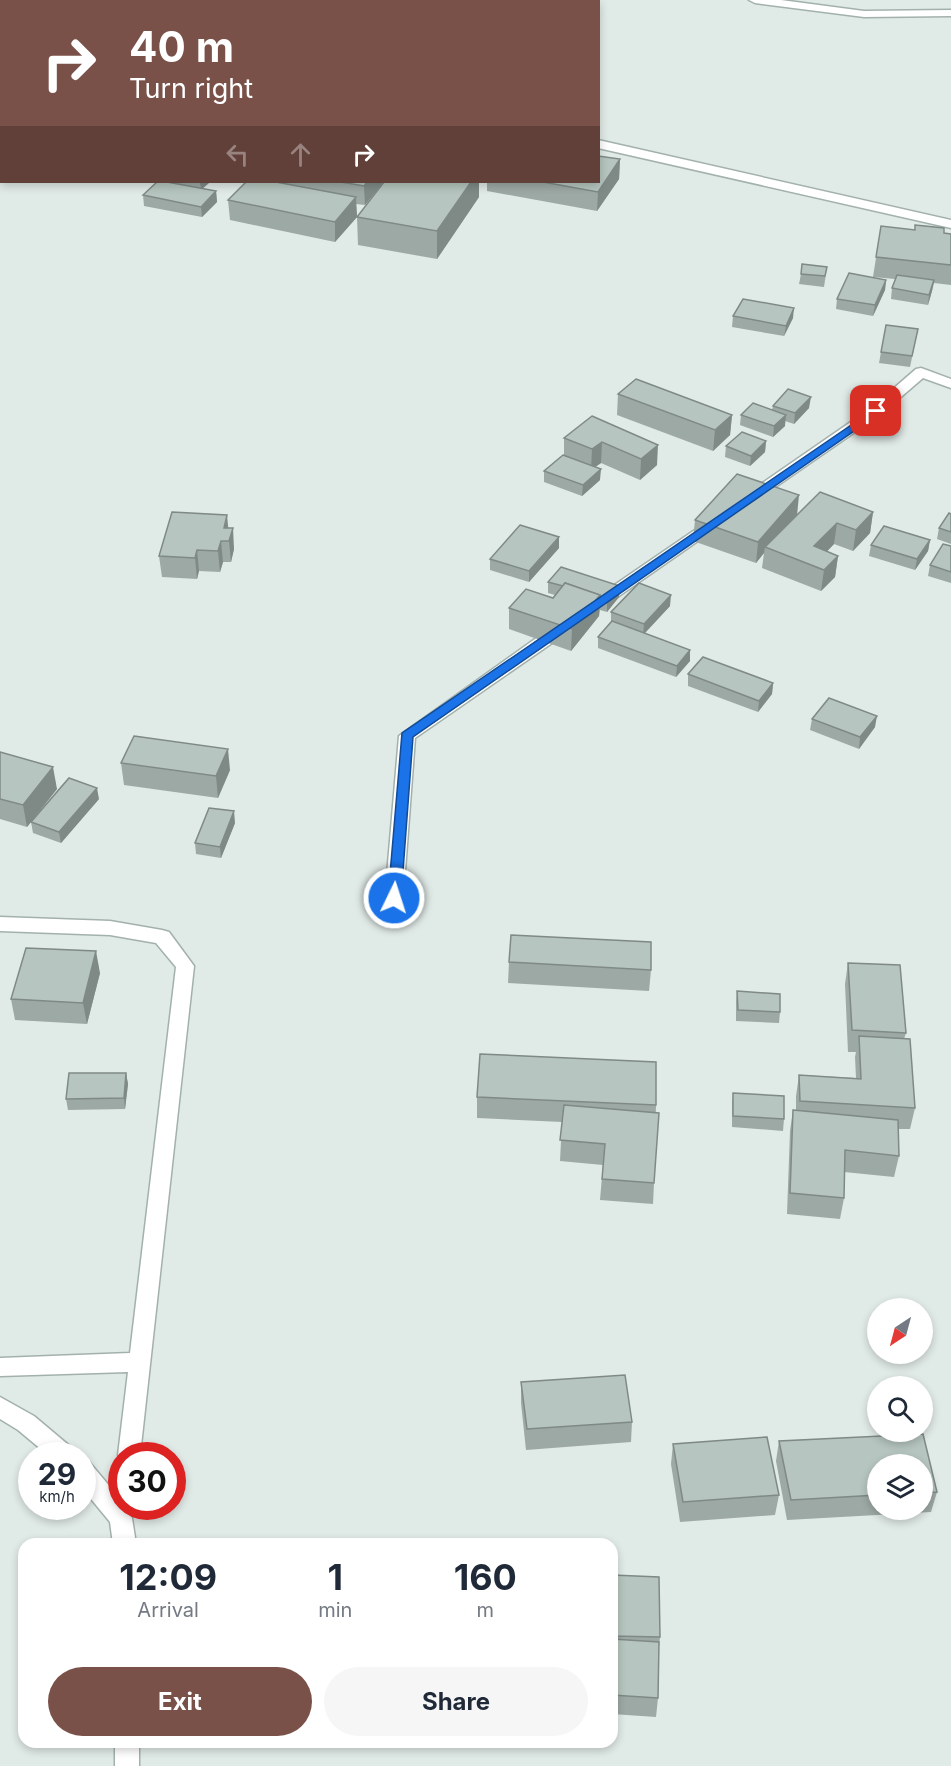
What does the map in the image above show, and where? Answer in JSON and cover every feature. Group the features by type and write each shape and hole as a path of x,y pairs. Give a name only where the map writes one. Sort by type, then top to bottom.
{"street":[{"path":"755,0 864,14 951,14"},
{"path":"600,144 951,224"},
{"path":"394,898 407,736 876,411 921,372 951,384"},
{"path":"0,924 110,928 162,937 185,966 130,1442"},
{"path":"0,1367 139,1362"},
{"path":"0,1407 26,1423 49,1442"},
{"path":"96,1485 108,1497"},
{"path":"123,1520 124,1538"},
{"path":"127,1748 127,1766"}],"building":[{"path":"600,156 620,159 598,192 548,183 600,183"},
{"path":"156,183 172,183 216,191 201,207 143,195"},
{"path":"245,183 281,183 356,197 335,222 228,200"},
{"path":"347,183 366,183 364,186"},
{"path":"383,183 470,183 437,231 357,217"},
{"path":"915,225 944,228 944,233 951,234 951,265 876,257 881,226 915,230"},
{"path":"802,264 827,267 825,276 801,274"},
{"path":"849,273 886,280 875,305 837,299"},
{"path":"897,275 934,280 929,295 892,288"},
{"path":"743,299 794,308 786,326 733,316"},
{"path":"886,325 918,329 912,356 881,352"},
{"path":"636,379 732,415 715,430 618,394"},
{"path":"788,389 811,397 795,413 773,406"},
{"path":"753,403 786,415 774,426 741,415"},
{"path":"592,416 658,445 641,459 602,442 592,449 564,438"},
{"path":"742,432 766,441 751,456 726,446"},
{"path":"563,455 601,469 583,485 544,471"},
{"path":"737,474 799,495 758,542 695,520"},
{"path":"820,492 873,512 856,530 837,523 814,546 838,556 824,570 765,547"},
{"path":"172,512 227,515 224,528 233,528 229,541 221,541 218,551 197,550 195,558 159,556"},
{"path":"949,513 951,514 951,532 939,528"},
{"path":"520,525 559,537 529,571 490,559"},
{"path":"884,526 930,540 917,559 871,545"},
{"path":"943,544 951,546 951,572 930,565"},
{"path":"561,567 620,586 607,601 600,599 600,595 565,583 563,586 548,582"},
{"path":"565,583 600,595 572,629 509,608 526,589 553,598"},
{"path":"639,583 671,595 644,624 611,612"},
{"path":"612,621 690,650 677,666 598,637"},
{"path":"703,657 773,683 759,701 688,674"},
{"path":"829,698 877,716 860,737 812,719"},
{"path":"134,736 228,749 216,776 121,763"},
{"path":"0,752 53,767 23,805 0,799"},
{"path":"69,778 97,788 59,832 31,822"},
{"path":"209,808 234,811 220,847 195,843"},
{"path":"511,935 651,942 651,970 509,962"},
{"path":"26,948 96,951 83,1003 11,999"},
{"path":"848,963 900,965 906,1033 852,1030"},
{"path":"737,991 780,994 780,1012 738,1010"},
{"path":"859,1036 910,1039 915,1108 800,1101 799,1075 861,1079"},
{"path":"480,1054 656,1062 656,1105 477,1097"},
{"path":"69,1073 126,1073 124,1098 66,1099"},
{"path":"733,1093 784,1096 784,1119 733,1116"},
{"path":"564,1105 659,1113 654,1183 602,1179 605,1144 560,1140"},
{"path":"793,1110 898,1120 899,1156 845,1150 844,1198 790,1193"},
{"path":"625,1375 632,1422 527,1429 521,1382"},
{"path":"767,1437 779,1495 683,1502 673,1444"},
{"path":"867,1437 867,1442 925,1442 928,1454 867,1454 867,1496 791,1500 779,1441"},
{"path":"933,1475 937,1492 933,1492"},
{"path":"618,1575 659,1577 660,1637 618,1636"},
{"path":"618,1639 659,1642 658,1698 618,1695"}],"route":[{"path":"394,898 407,736 876,411"}]}
